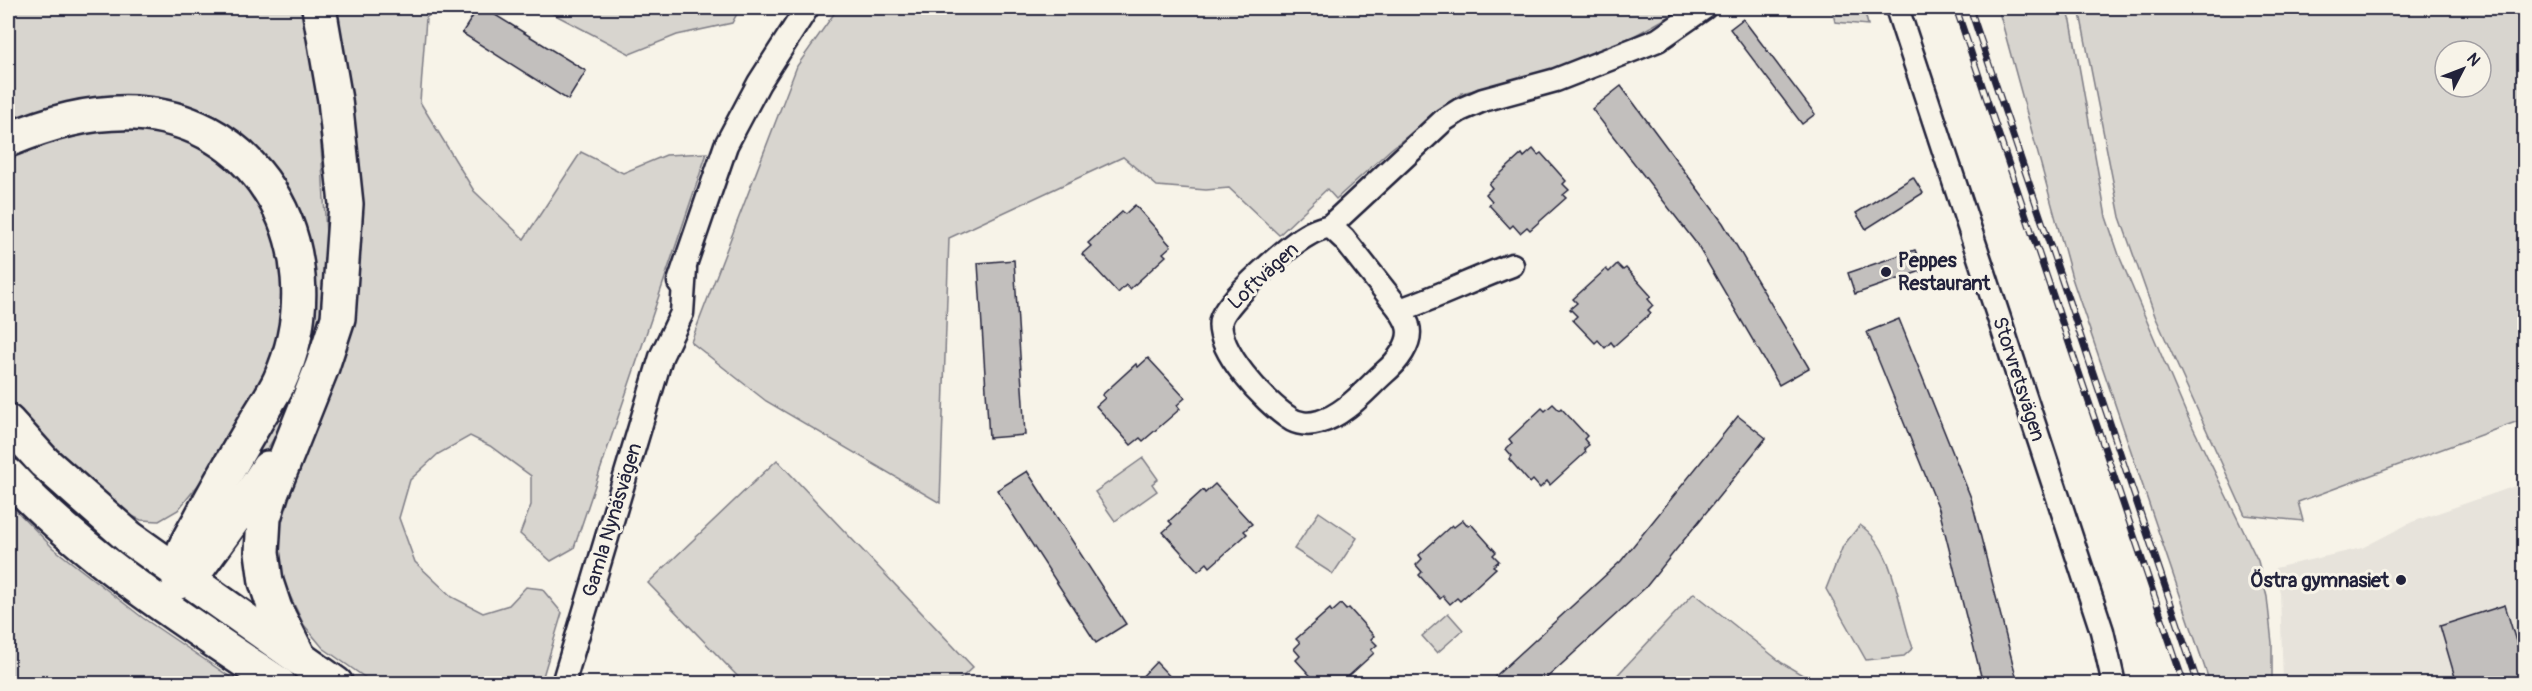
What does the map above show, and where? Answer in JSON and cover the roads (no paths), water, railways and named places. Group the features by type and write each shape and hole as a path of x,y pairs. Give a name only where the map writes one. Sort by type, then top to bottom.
{"highway":[{"path":"300,659 275,609 266,582 262,552 264,518 272,492 322,367 338,318 346,204 335,100 319,8"},
{"path":"8,140 42,126 92,114 159,115 187,122 214,136 238,154 274,196 286,222 294,249 300,285 296,332 280,380 217,487 180,558 182,577"},
{"path":"161,606 182,577 198,568 246,502 307,402"},
{"path":"8,422 44,462 130,538 336,684"},
{"path":"8,475 39,508 92,555 161,606 279,684"},
{"path":"130,538 156,536 175,530 184,524 217,487"}],"street":[{"name":"Gamla Nynäsvägen","path":"563,684 661,357 682,313 685,269 726,145 759,83 807,8"},
{"name":"Loftvägen","path":"1330,226 1344,239 1400,310 1408,326 1405,347 1392,366 1336,416 1318,423 1303,424 1290,419 1260,393 1230,356 1222,340 1221,322 1225,310 1273,261 1309,234 1330,226 1444,120 1483,100 1556,80 1658,40 1704,8"},
{"name":"Storvretsvägen","path":"1897,8 2102,631 2114,684"},
{"path":"1400,310 1512,265"}],"railway":[{"path":"1956,8 2184,684"},
{"path":"1970,8 2198,684"}],"place":[{"name":"Peppes Restaurant","path":"1886,272"},
{"name":"Östra gymnasiet","path":"2401,580"}]}
